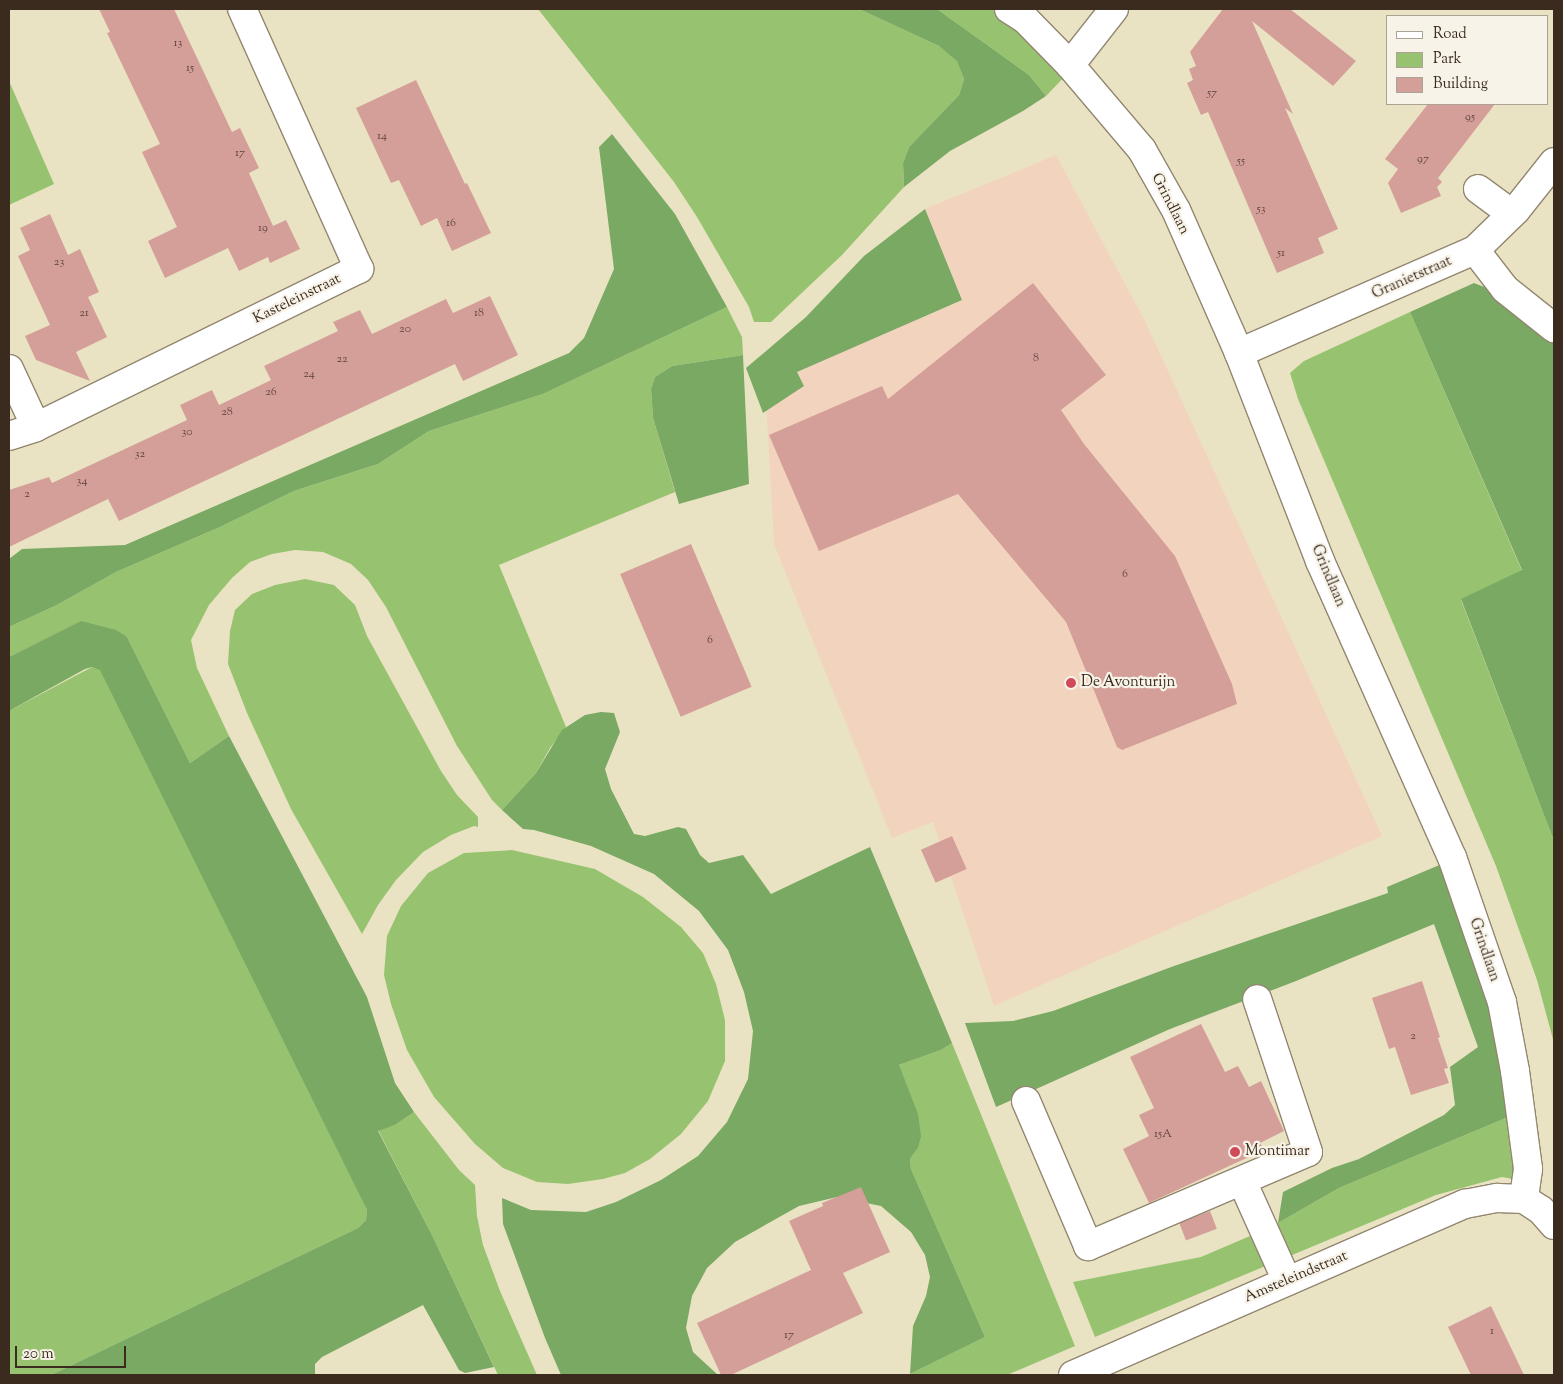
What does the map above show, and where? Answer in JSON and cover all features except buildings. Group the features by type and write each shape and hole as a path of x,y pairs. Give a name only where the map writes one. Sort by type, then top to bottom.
{"street":[{"name":"Kasteleinstraat","path":"36,427 359,269 243,9"},
{"name":"Grindlaan","path":"1009,9 1025,19 1070,65 1142,150 1176,210 1239,354 1320,562 1452,857 1502,1002 1515,1071 1528,1169 1524,1199"},
{"path":"1070,65 1114,9"},
{"name":"Granietstraat","path":"1239,354 1475,250 1512,214 1554,162"},
{"path":"1478,189 1512,214"},
{"path":"1475,250 1505,289 1554,328"},
{"path":"9,369 36,427 9,436"},
{"path":"1026,1101 1088,1246 1308,1152 1257,999"},
{"path":"1242,1181 1287,1281"},
{"name":"Amsteleindstraat","path":"1089,1372 1287,1281 1464,1204 1496,1198 1524,1199"},
{"path":"1524,1199 1542,1210 1554,1225"}],"shaded area":[{"name":"De Avonturijn","path":"1056,155 1146,323 1382,836 994,1006 933,822 892,838 774,544 765,382 962,300 925,209"}],"green space":[{"path":"538,9 859,9 939,46 957,60 964,79 959,95 909,147 903,163 904,187 842,255 771,322 754,322 749,307 697,217 674,182"},
{"path":"859,9 937,9 1029,75 1046,96 1023,111 950,151 904,187 903,163 909,147 959,95 964,79 957,61 939,46"},
{"path":"937,9 1006,9 1069,72 1046,96 1029,75"},
{"path":"9,81 54,184 9,205"},
{"path":"612,134 675,214 727,307 543,394 429,431 378,464 294,491 220,527 116,572 57,605 9,627 9,559 22,549 125,545 569,353 584,338 614,269 599,147"},
{"path":"925,209 962,300 797,372 804,386 763,413 746,368 806,317 864,256"},
{"path":"1474,283 1497,292 1554,335 1554,841 1461,599 1522,570 1410,312"},
{"path":"727,307 742,337 743,355 672,366 655,377 651,389 653,418 675,492 499,565 566,727 550,748 536,773 502,810 492,800 457,746 386,607 368,580 351,564 323,552 295,550 272,554 250,562 232,578 209,605 191,640 197,668 229,736 190,763 127,637 80,622 9,657 9,627 57,605 116,572 220,527 294,491 378,464 429,431 543,394"},
{"path":"1410,312 1522,571 1461,600 1554,841 1554,1043 1537,980 1496,866 1298,399 1290,373 1304,361"},
{"path":"743,355 749,484 679,504 653,418 651,389 655,377 672,366"},
{"path":"305,579 334,585 355,605 367,636 441,771 457,795 478,817 478,827 474,826 451,835 423,852 396,880 378,905 362,934 291,809 247,713 228,664 230,631 235,610 252,594 275,585"},
{"path":"81,621 116,630 127,637 190,763 229,736 367,997 395,1083 414,1112 395,1125 378,1131 432,1235 494,1367 465,1373 459,1370 423,1305 322,1357 315,1364 315,1375 51,1375 358,1228 366,1220 367,1210 100,670 92,667 85,669 9,711 9,657"},
{"path":"92,667 100,669 109,686 360,1195 367,1210 366,1220 358,1228 51,1375 9,1375 9,711"},
{"path":"601,712 614,713 620,732 605,769 611,789 634,834 645,836 678,827 686,829 700,855 709,863 743,855 771,894 870,847 952,1043 941,1050 899,1065 918,1114 921,1136 918,1148 910,1159 911,1169 985,1337 910,1374 913,1326 926,1296 930,1277 925,1255 911,1232 881,1206 837,1197 799,1206 735,1242 707,1268 692,1296 686,1328 693,1352 718,1375 561,1375 545,1338 503,1224 502,1198 531,1210 586,1212 616,1202 661,1180 698,1156 727,1122 748,1079 753,1031 744,992 728,950 699,911 654,874 591,846 534,830 523,829 502,810 536,773 562,730 585,715"},
{"path":"512,850 595,869 643,897 681,927 703,953 716,984 725,1020 725,1061 708,1101 681,1134 650,1159 625,1173 603,1179 568,1184 537,1182 503,1168 475,1144 434,1097 407,1050 391,1004 384,975 387,936 401,906 428,873 464,853"},
{"path":"1449,861 1479,942 1513,1115 1339,1188 1278,1223 1283,1192 1332,1168 1359,1159 1444,1115 1455,1105 1450,1067 1478,1047 1434,924 1296,981 1170,1029 996,1107 965,1023 1013,1021 1053,1011 1174,966 1388,893 1387,887"},
{"path":"952,1043 1075,1346 1007,1375 908,1375 985,1337 911,1169 910,1159 918,1148 899,1065 941,1050"},
{"path":"414,1112 459,1170 475,1185 477,1216 483,1245 500,1291 537,1375 498,1375 432,1235 378,1130 395,1125"},
{"path":"1513,1115 1518,1180 1502,1177 1436,1195 1095,1337 1073,1282 1201,1257 1271,1227 1339,1188"}],"place":[{"name":"De Avonturijn","path":"1071,683"},
{"name":"Montimar","path":"1235,1152"}]}
